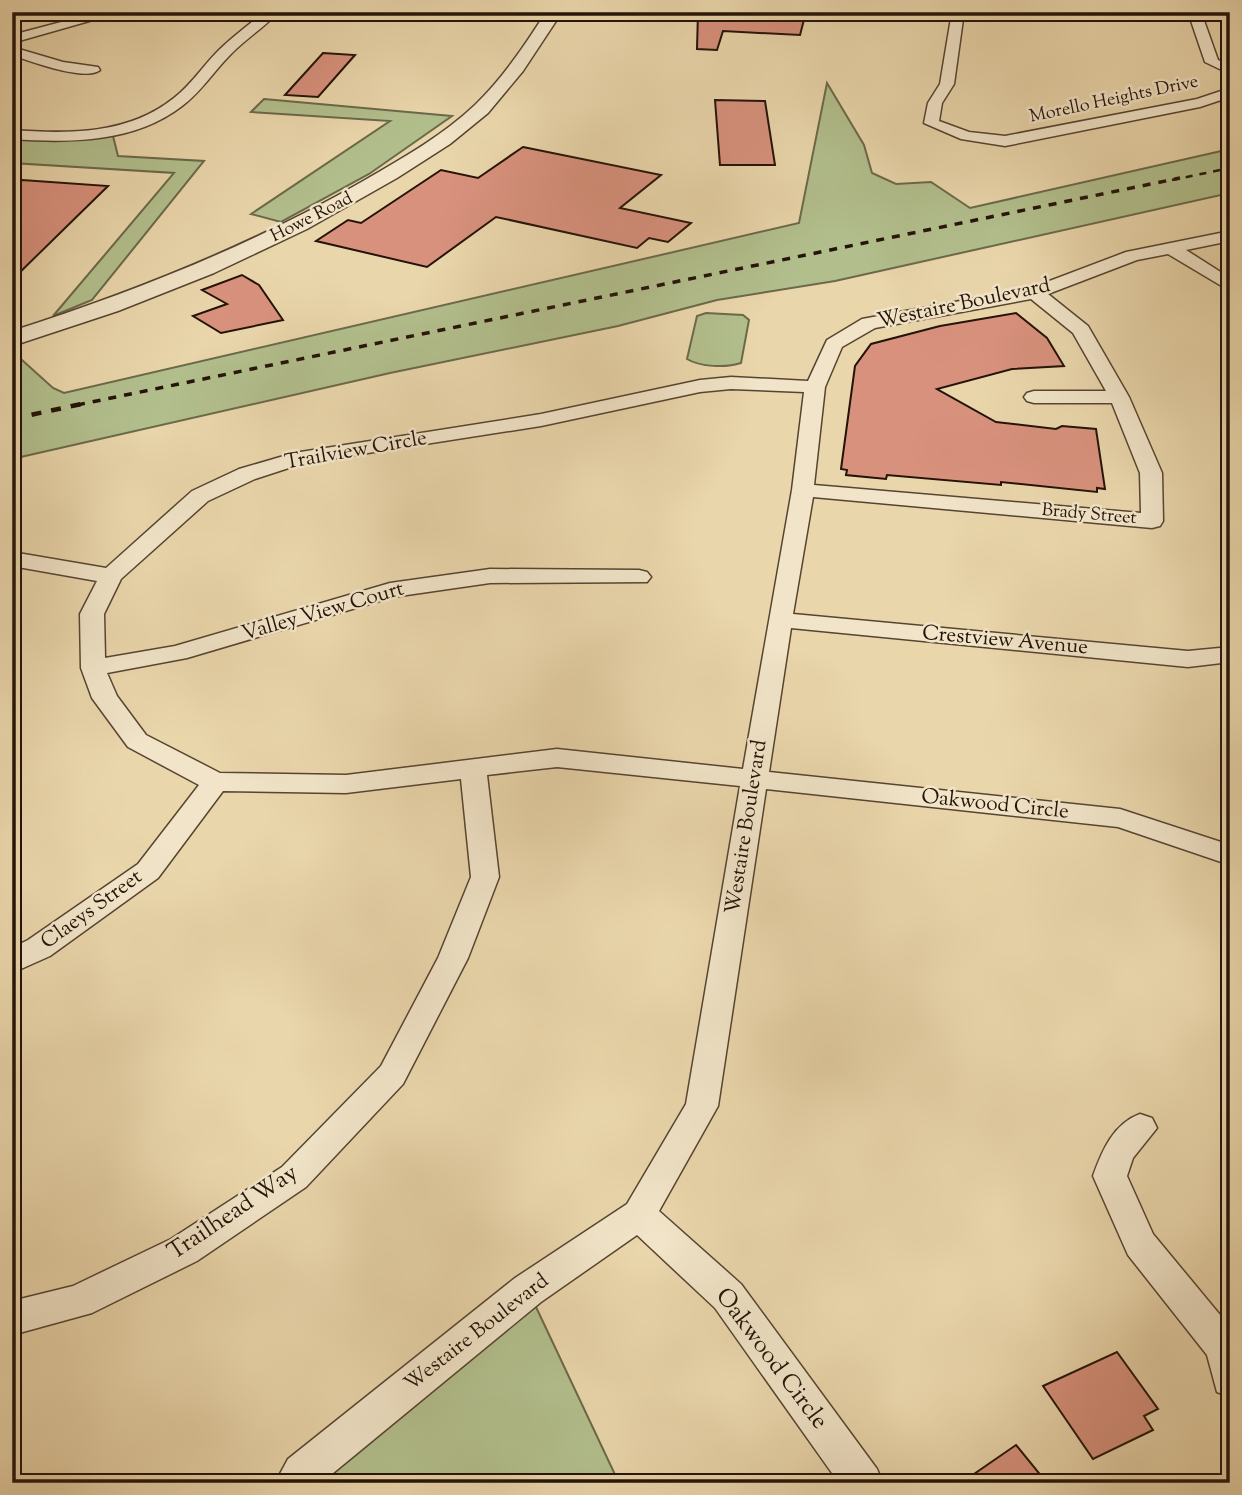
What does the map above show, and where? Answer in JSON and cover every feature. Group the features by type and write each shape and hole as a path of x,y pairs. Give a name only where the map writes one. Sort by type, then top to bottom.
{"street":[{"path":"12,39 115,12"},
{"path":"12,134 60,138 112,132 155,116 177,102 232,46 272,12"},
{"name":"Howe Road","path":"12,328 185,266 281,222 369,174 452,116 489,79 535,12"},
{"name":"Howe Road","path":"12,338 148,292 259,245 351,198 432,148 492,99 554,12"},
{"path":"958,12 947,83 935,103 931,123 966,136 1005,141"},
{"path":"1194,12 1212,62 1230,70"},
{"path":"12,51 61,66 93,70"},
{"name":"Morello Heights Drive","path":"1005,141 1200,103 1230,92"},
{"name":"Westaire Boulevard","path":"295,1483 302,1473 528,1290 639,1215 702,1106 803,490 815,387 834,344 869,323 1035,293 1132,256 1230,236"},
{"path":"1171,248 1230,286"},
{"name":"Brady Street","path":"803,490 1152,521 1151,473 1119,397 1081,330 1035,293"},
{"name":"Trailview Circle","path":"756,779 557,758 346,784 216,782 137,741 105,698 93,668 92,614 111,576 200,496 247,474 301,457 541,420 700,386 731,383 815,387"},
{"path":"1034,397 1119,397"},
{"path":"12,559 111,576"},
{"name":"Valley View Court","path":"93,668 178,653 390,590 490,576 639,577"},
{"name":"Crestview Avenue","path":"780,620 1188,659 1230,654"},
{"name":"Trailhead Way","path":"12,1318 79,1301 184,1250 294,1177 392,1075 453,958 485,877 473,769"},
{"name":"Oakwood Circle","path":"756,779 1119,818 1230,855"},
{"name":"Claeys Street","path":"12,962 39,948 148,871 216,782"},
{"path":"1140,1128 1119,1151 1110,1177 1140,1244 1224,1348 1230,1379"},
{"name":"Oakwood Circle","path":"639,1215 728,1296 863,1483"}],"green space":[{"path":"827,83 864,145 872,173 896,184 931,182 970,208 1230,149 1230,193 835,281 717,300 618,326 390,373 12,459 12,351 53,388 64,393 799,223"},
{"path":"264,99 452,116 369,174 281,222 251,214 390,121 251,112"},
{"path":"112,132 118,156 204,161 92,300 53,316 174,173 12,163 12,134"},
{"path":"706,313 743,315 749,320 741,363 713,366 687,359 697,316"},
{"path":"528,1290 619,1483 295,1483"}],"building":[{"path":"698,12 806,12 800,35 723,31 717,50 697,49"},
{"path":"323,53 355,55 318,97 285,95"},
{"path":"715,100 765,101 775,165 720,165"},
{"path":"523,147 661,175 620,208 691,223 668,242 649,238 637,248 496,217 427,267 316,241 348,220 361,223 441,170 478,178"},
{"path":"22,180 108,186 12,280 12,188"},
{"path":"242,275 259,285 283,320 221,333 193,316 227,304 202,290"},
{"path":"1016,313 1047,338 1064,366 1012,369 937,389 996,422 1056,429 1062,426 1096,429 1105,489 1097,488 1097,492 1001,482 1001,485 887,475 886,479 846,475 847,470 841,469 855,366 871,344 940,326"},
{"path":"1117,1352 1158,1409 1144,1416 1153,1430 1093,1459 1043,1386"},
{"path":"1016,1445 1047,1483 961,1483"}],"railway":[{"path":"1172,180 1230,168"},
{"path":"77,405 1180,178"},
{"path":"12,419 86,403"}]}
